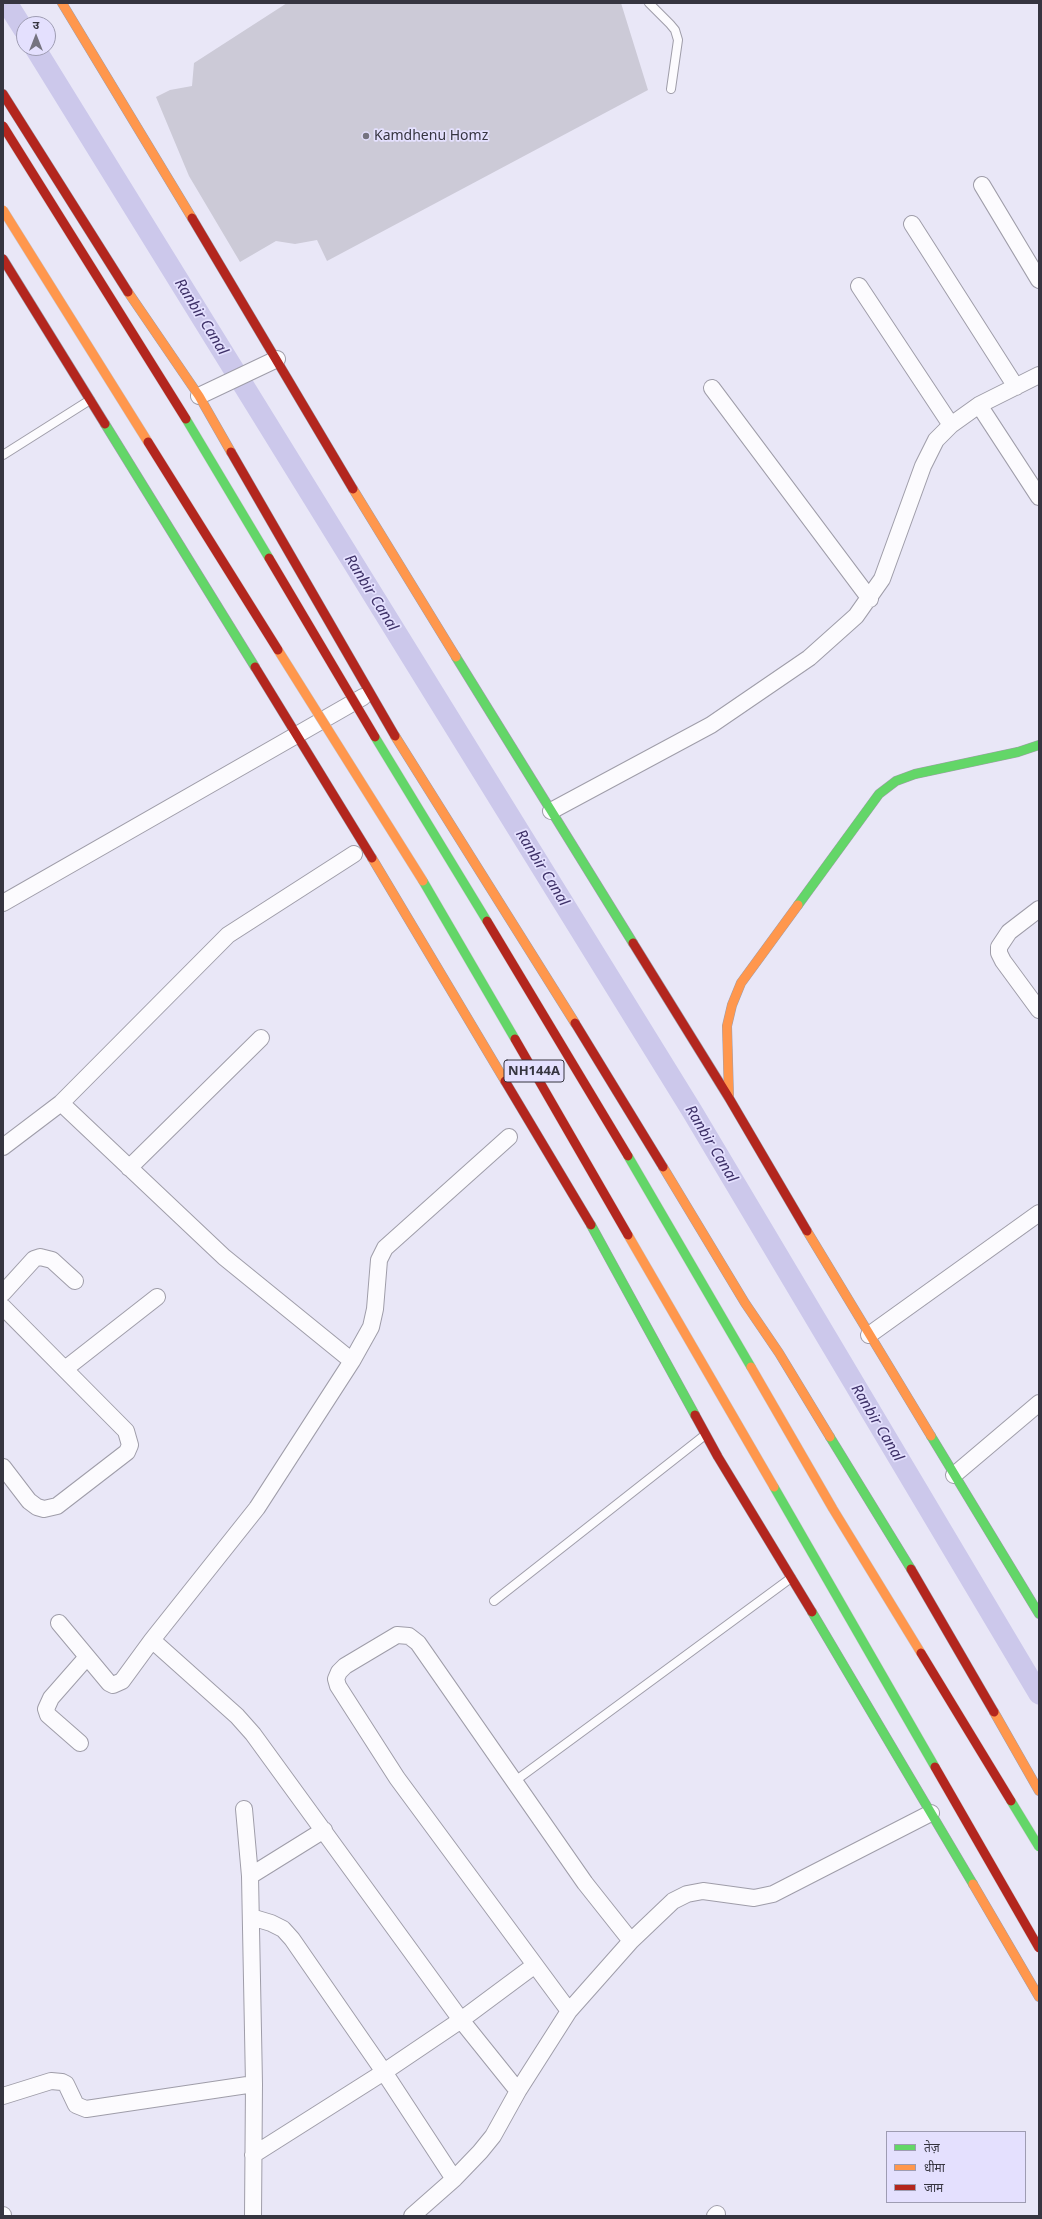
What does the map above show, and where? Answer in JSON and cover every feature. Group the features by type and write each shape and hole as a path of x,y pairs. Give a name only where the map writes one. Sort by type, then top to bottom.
{"main road":[{"path":"62,3 277,359 363,507 729,1098 869,1335 1039,1614"},
{"path":"3,94 105,256 205,393 370,693 600,1064 745,1303 779,1353 927,1595 1039,1791"},
{"name":"NH144A","path":"3,126 184,415 351,696 588,1088 833,1509 1039,1847"},
{"name":"NH144A","path":"3,210 444,915 1039,1948"},
{"path":"3,259 296,734 598,1237 706,1435 1039,1997"},
{"path":"729,1098 727,1026 732,1005 741,982 879,794 896,781 915,774 1018,752 1039,745"}],"street":[{"path":"982,185 1039,280"},
{"path":"912,224 1016,386"},
{"path":"859,286 951,424"},
{"path":"205,393 259,365 277,359"},
{"path":"551,811 718,721 809,658 856,616 870,599 882,579 896,545 923,466 936,440 951,424 979,405 1039,375"},
{"path":"712,388 870,599"},
{"path":"979,405 1039,497"},
{"path":"3,903 370,693"},
{"path":"3,1147 61,1103 228,935 354,854"},
{"path":"1039,910 1009,932 999,947 1003,961 1039,1010"},
{"path":"129,1168 262,1038"},
{"path":"61,1103 224,1257 352,1361"},
{"path":"58,1623 109,1684 113,1685 122,1681 152,1640 257,1508 352,1361 371,1327 375,1309 379,1260 384,1248 509,1136"},
{"path":"869,1335 1039,1213"},
{"path":"3,1293 34,1259 40,1257 52,1260 75,1282"},
{"path":"65,1369 157,1297"},
{"path":"3,1467 29,1502 36,1507 44,1509 57,1506 127,1452 130,1445 126,1431 65,1369 5,1312"},
{"path":"954,1474 1039,1403"},
{"path":"569,2011 397,1778 338,1686 336,1679 339,1672 345,1666 397,1635 409,1636 418,1643 585,1883 631,1940"},
{"path":"152,1640 237,1716 324,1830 461,2020 518,2091"},
{"path":"80,1743 48,1715 46,1709 51,1698 87,1658"},
{"path":"244,1809 250,1876 251,1917 254,2084 253,2216"},
{"path":"412,2216 454,2179 493,2136 518,2091 569,2011 631,1940 673,1900 687,1894 702,1891 754,1898 773,1894 931,1813"},
{"path":"250,1876 324,1830"},
{"path":"251,1917 271,1923 283,1930 292,1939 384,2072 454,2179"},
{"path":"254,2155 384,2072 461,2020 535,1965"},
{"path":"3,2096 51,2081 62,2082 66,2084 76,2105 86,2108 254,2084"}],"lane":[{"path":"648,3 675,30 678,40 671,89"},
{"path":"3,455 91,400"},
{"path":"494,1601 706,1435"},
{"path":"515,1781 792,1578"}],"building":[{"name":"Kamdhenu Homz","path":"287,3 621,3 648,90 327,261 317,240 295,244 276,241 240,262 189,176 156,97 170,90 192,86 194,63"}],"waterway":[{"name":"Ranbir Canal","path":"7,3 16,17"},
{"name":"Ranbir Canal","path":"40,56 692,1111 1039,1694"}],"traffic: fast":[{"path":"186,419 269,558"},
{"path":"105,424 255,667"},
{"path":"456,657 633,943"},
{"path":"375,737 487,921"},
{"path":"798,905 879,794 896,781 915,774 1018,752 1039,745"},
{"path":"423,881 515,1039"},
{"path":"628,1156 751,1367"},
{"path":"591,1225 695,1415"},
{"path":"931,1436 1039,1614"},
{"path":"830,1437 911,1569"},
{"path":"774,1487 935,1767"},
{"path":"812,1612 973,1884"},
{"path":"1011,1801 1039,1847"}],"traffic: slow":[{"path":"62,3 192,218"},
{"path":"3,210 148,442"},
{"path":"128,292 199,396 231,452"},
{"path":"353,489 456,657"},
{"path":"278,650 423,881"},
{"path":"395,736 575,1023"},
{"path":"372,858 505,1081"},
{"path":"729,1097 727,1026 732,1005 741,983 798,905"},
{"path":"663,1167 745,1303 779,1353 830,1437"},
{"path":"807,1231 931,1436"},
{"path":"628,1235 774,1487"},
{"path":"751,1367 833,1509 921,1653"},
{"path":"994,1712 1039,1791"},
{"path":"973,1884 1039,1997"}],"traffic: jam":[{"path":"3,94 128,292"},
{"path":"3,126 186,419"},
{"path":"192,218 353,489"},
{"path":"3,259 105,424"},
{"path":"148,442 278,650"},
{"path":"231,452 395,736"},
{"path":"269,558 375,737"},
{"path":"255,667 372,858"},
{"path":"487,921 628,1156"},
{"path":"633,943 729,1098 807,1231"},
{"path":"575,1023 663,1167"},
{"path":"515,1039 628,1235"},
{"path":"505,1081 591,1225"},
{"path":"695,1415 718,1457 812,1612"},
{"path":"911,1569 994,1712"},
{"path":"921,1653 1011,1801"},
{"path":"935,1767 1039,1948"}],"place":[{"name":"Kamdhenu Homz","path":"366,136"}]}
